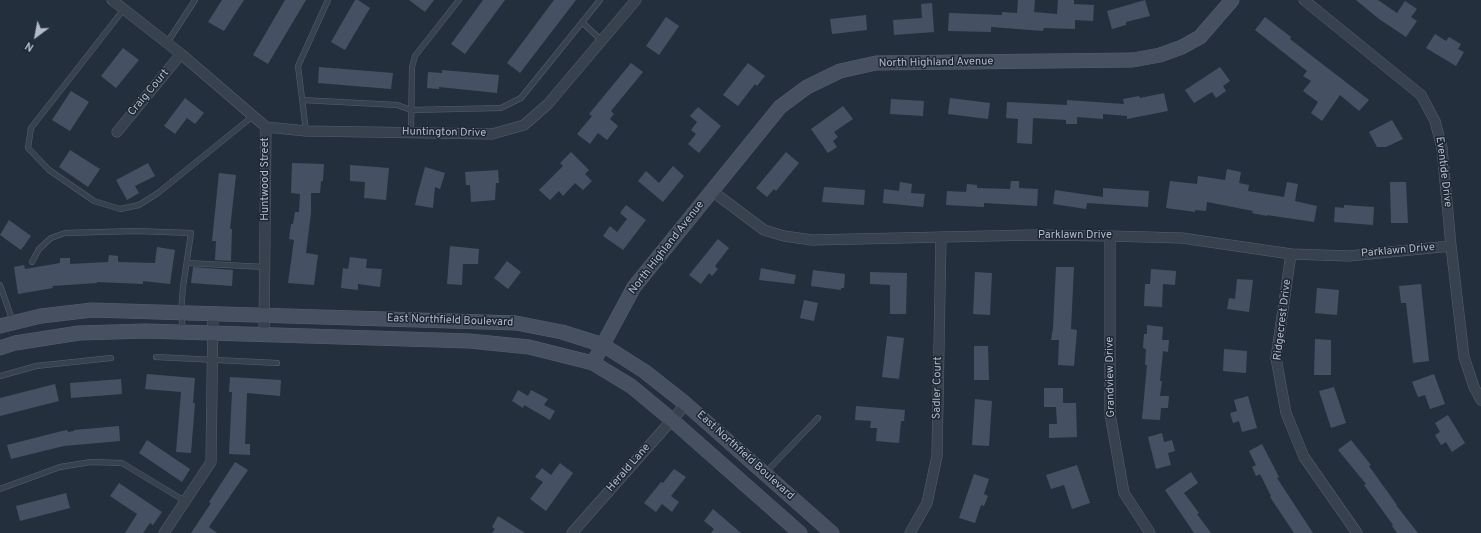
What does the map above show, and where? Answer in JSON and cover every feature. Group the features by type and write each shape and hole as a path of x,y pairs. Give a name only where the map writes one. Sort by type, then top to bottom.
{"main road":[{"name":"North Highland Avenue","path":"593,363 634,287 780,107 807,87 840,71 876,63 1133,60 1160,55 1182,47 1200,37 1232,0"},
{"name":"East Northfield Boulevard","path":"6,324 41,316 92,310 516,323 562,332 603,345 644,371 686,404 832,533"},
{"name":"East Northfield Boulevard","path":"0,348 15,343 79,333 146,331 470,341 529,347 593,363 631,386 672,420 800,533"}],"street":[{"name":"Huntwood Street","path":"112,0 181,54 266,128 264,334"},
{"name":"Huntington Drive","path":"266,128 306,131 492,134 524,125 548,104 636,0"},
{"name":"Eventide Drive","path":"1304,0 1421,95 1435,121 1442,148 1451,246 1464,357 1474,387 1481,400"},
{"name":"Craig Court","path":"117,132 181,54"},
{"name":"Parklawn Drive","path":"712,191 764,230 784,236 812,240 941,237 1110,236 1182,238 1291,254 1349,256 1451,246"},
{"name":"Grandview Drive","path":"1110,236 1110,414 1124,494 1150,533"},
{"name":"Sadler Court","path":"910,533 927,503 937,456 941,237"},
{"name":"Ridgecrest Drive","path":"1291,254 1276,358 1286,413 1304,457 1357,533"},
{"path":"164,533 211,462 214,334 213,314"},
{"name":"Herald Lane","path":"572,533 686,404"}],"lane":[{"path":"167,43 195,0"},
{"path":"306,131 298,66 328,0"},
{"path":"411,133 412,67 415,56 459,0"},
{"path":"302,100 397,105 412,110 501,108 521,98 600,0"},
{"path":"124,9 31,128 28,148 49,170 94,201 120,210 139,205 158,193 253,116"},
{"path":"582,22 602,40"},
{"path":"32,262 38,250 51,238 65,233 136,231 191,233 183,287 181,313 183,332"},
{"path":"187,263 265,267"},
{"path":"0,285 6,324"},
{"path":"156,357 277,363"},
{"path":"0,376 36,366 111,358"},
{"path":"765,474 818,418"},
{"path":"0,489 60,467 91,462 122,463 185,501"}],"building":[{"path":"222,0 244,0 224,31 208,22"},
{"path":"285,0 306,0 268,64 253,55"},
{"path":"355,0 358,0 370,8 345,50 331,42"},
{"path":"409,0 434,0 425,12"},
{"path":"483,0 505,0 465,54 451,44"},
{"path":"554,0 576,0 520,73 507,63"},
{"path":"1018,0 1035,0 1034,12 1057,14 1058,0 1074,0 1074,4 1094,5 1093,21 1075,20 1075,29 1044,28 1043,31 991,27 991,32 948,31 949,13 1002,15 1002,12 1017,13"},
{"path":"1145,0 1150,16 1126,22 1126,25 1112,29 1107,11"},
{"path":"1356,0 1378,0 1397,13 1405,1 1417,9 1411,17 1417,21 1406,37 1379,19"},
{"path":"932,3 934,32 894,35 893,20 922,18 921,4"},
{"path":"866,15 867,30 832,34 830,19"},
{"path":"666,17 679,26 659,55 646,46"},
{"path":"1265,17 1291,37 1290,39 1369,100 1359,111 1340,95 1322,121 1311,113 1318,102 1303,91 1311,81 1303,76 1307,71 1255,30"},
{"path":"1435,34 1446,41 1449,37 1461,44 1458,49 1464,52 1456,66 1426,48"},
{"path":"123,48 139,60 116,88 101,76"},
{"path":"631,63 643,72 611,111 614,114 610,119 618,126 607,140 598,133 590,144 577,134 592,116 589,114"},
{"path":"748,63 765,76 757,86 755,84 738,106 723,95"},
{"path":"319,67 393,73 391,89 318,83"},
{"path":"1220,67 1230,81 1223,86 1226,91 1216,98 1212,92 1194,103 1185,90"},
{"path":"442,70 499,75 497,93 439,87 439,89 427,88 428,72 442,73"},
{"path":"71,91 89,102 70,131 52,120"},
{"path":"1164,93 1168,111 1127,119 1127,116 1103,114 1103,119 1077,117 1077,124 1066,124 1066,120 1033,118 1032,144 1017,143 1018,119 1006,118 1007,102 1067,105 1067,100 1124,104 1123,99 1139,96 1140,98"},
{"path":"185,98 204,113 195,124 187,118 175,134 164,126"},
{"path":"950,98 990,103 988,119 948,114"},
{"path":"891,99 924,101 923,116 890,114"},
{"path":"843,106 853,119 834,132 838,137 833,141 837,147 828,153 811,129"},
{"path":"698,107 721,126 699,153 688,144 696,134 691,130 697,122 690,116"},
{"path":"1392,120 1403,139 1386,147 1377,147 1369,132"},
{"path":"70,150 100,169 88,187 59,167"},
{"path":"571,152 589,170 585,174 592,181 583,190 575,183 563,196 559,191 550,200 539,190 563,166 560,163"},
{"path":"786,152 799,163 776,191 774,189 767,197 756,188"},
{"path":"148,163 155,176 135,186 139,193 127,200 116,180"},
{"path":"292,163 324,164 323,181 321,181 320,193 311,193 311,213 306,253 318,255 314,285 288,283 294,240 289,239 291,224 293,224 295,212 299,212 300,194 291,193"},
{"path":"350,165 389,168 386,200 364,198 365,182 350,181"},
{"path":"673,166 684,176 663,202 638,181 646,171 659,183"},
{"path":"425,167 445,173 440,189 435,187 433,208 415,205"},
{"path":"1227,169 1241,172 1239,183 1249,185 1248,191 1284,197 1287,182 1298,184 1295,201 1317,206 1314,222 1267,216 1252,213 1253,211 1207,202 1206,211 1195,210 1195,212 1166,208 1170,181 1197,184 1198,176 1225,180"},
{"path":"498,170 499,183 496,183 495,200 471,202 470,185 466,185 465,172"},
{"path":"219,173 236,175 230,229 232,229 231,261 215,260 216,241 212,241"},
{"path":"1011,181 1019,181 1019,188 1038,189 1037,206 984,203 984,207 946,205 947,191 966,192 967,184 977,185 977,188 1010,189"},
{"path":"900,182 912,184 911,193 925,194 923,207 883,203 884,189 899,191"},
{"path":"1390,182 1406,182 1408,223 1391,223"},
{"path":"824,187 865,190 864,205 822,202"},
{"path":"1103,188 1149,191 1148,207 1087,203 1086,209 1053,204 1055,190 1103,197"},
{"path":"626,205 646,220 623,250 603,236 610,226 617,232 627,219 620,213"},
{"path":"1344,205 1374,207 1373,225 1334,222 1335,207 1344,208"},
{"path":"9,220 31,236 21,250 0,235"},
{"path":"718,239 729,248 715,266 718,269 712,276 709,273 701,284 689,275"},
{"path":"450,246 479,249 478,264 463,264 462,285 447,284"},
{"path":"157,247 175,250 170,284 143,281 143,284 97,282 52,286 53,288 18,294 14,267 24,265 25,269 60,263 60,258 70,258 70,264 108,262 109,255 118,256 118,262 155,263"},
{"path":"350,257 367,259 366,268 382,269 380,287 358,284 358,290 341,288 343,268 348,269"},
{"path":"507,261 521,272 508,289 494,278"},
{"path":"193,267 233,270 232,286 191,283"},
{"path":"1056,267 1074,267 1071,329 1077,330 1074,366 1058,365 1059,340 1051,340"},
{"path":"761,268 796,275 794,284 759,280"},
{"path":"1151,269 1176,271 1175,285 1163,284 1162,307 1144,306 1145,284 1150,284"},
{"path":"813,270 845,274 844,288 841,288 841,290 811,286"},
{"path":"870,272 907,273 906,314 890,314 890,285 870,284"},
{"path":"975,272 992,273 990,315 973,314"},
{"path":"1237,279 1253,280 1249,312 1227,309 1229,298 1235,299"},
{"path":"1421,284 1429,361 1413,363 1406,303 1401,303 1399,286"},
{"path":"1317,288 1339,290 1337,315 1315,313"},
{"path":"804,300 818,303 814,321 800,318"},
{"path":"1147,325 1163,327 1162,340 1169,340 1168,352 1163,351 1160,381 1162,381 1160,396 1169,396 1168,408 1161,408 1160,420 1142,419 1147,365 1145,365 1146,349 1143,348 1144,334 1147,334"},
{"path":"887,336 904,338 899,379 882,377"},
{"path":"1315,339 1331,340 1331,375 1314,375"},
{"path":"974,346 988,346 989,380 974,380"},
{"path":"1224,349 1247,351 1246,373 1223,371"},
{"path":"147,374 195,378 193,403 195,403 191,453 176,452 181,392 145,389"},
{"path":"1434,374 1445,404 1430,409 1425,395 1418,397 1412,382"},
{"path":"230,377 281,380 280,396 247,393 245,444 250,444 250,455 229,454 232,392 229,392"},
{"path":"121,379 122,394 71,398 70,383"},
{"path":"55,384 59,401 0,416 0,398"},
{"path":"1334,387 1346,423 1331,428 1319,391"},
{"path":"1044,388 1063,388 1063,403 1076,403 1077,437 1049,438 1049,424 1057,424 1056,407 1044,407"},
{"path":"518,390 528,396 531,390 548,399 544,405 555,411 550,420 524,405 523,408 512,401"},
{"path":"1248,396 1257,428 1242,432 1239,421 1233,423 1230,413 1237,411 1234,400"},
{"path":"975,399 992,401 989,446 972,445"},
{"path":"856,406 905,410 904,421 901,421 899,443 876,441 877,428 870,428 871,421 855,420"},
{"path":"1448,415 1465,443 1452,452 1446,442 1441,445 1435,435 1440,432 1435,423"},
{"path":"119,426 120,441 64,446 11,459 7,445 67,430 68,432 74,430"},
{"path":"1162,433 1164,442 1172,440 1175,451 1168,453 1171,465 1156,469 1148,437"},
{"path":"147,440 190,469 182,482 139,453"},
{"path":"1351,440 1371,465 1369,466 1396,505 1418,533 1397,533 1392,526 1393,525 1364,485 1366,484 1338,450"},
{"path":"1262,444 1279,477 1277,478 1313,533 1294,533 1270,497 1271,496 1260,474 1256,476 1252,467 1256,465 1249,451"},
{"path":"235,462 248,470 209,527 217,533 191,533 211,503 209,502"},
{"path":"560,463 573,473 546,511 530,499 543,482 535,477 542,468 551,475"},
{"path":"1077,465 1090,503 1072,509 1064,485 1051,489 1046,475"},
{"path":"674,469 686,477 671,496 679,502 672,512 662,504 656,512 644,503"},
{"path":"1191,472 1198,483 1184,493 1199,513 1197,514 1211,533 1194,533 1165,490"},
{"path":"974,474 989,479 984,494 988,496 984,506 981,505 975,523 959,518"},
{"path":"119,483 162,512 153,525 150,523 143,533 125,533 137,514 110,496"},
{"path":"66,493 70,508 20,521 16,506"},
{"path":"713,509 741,533 711,533 714,529 704,521"},
{"path":"498,516 525,533 492,533 495,529 492,527"}]}
